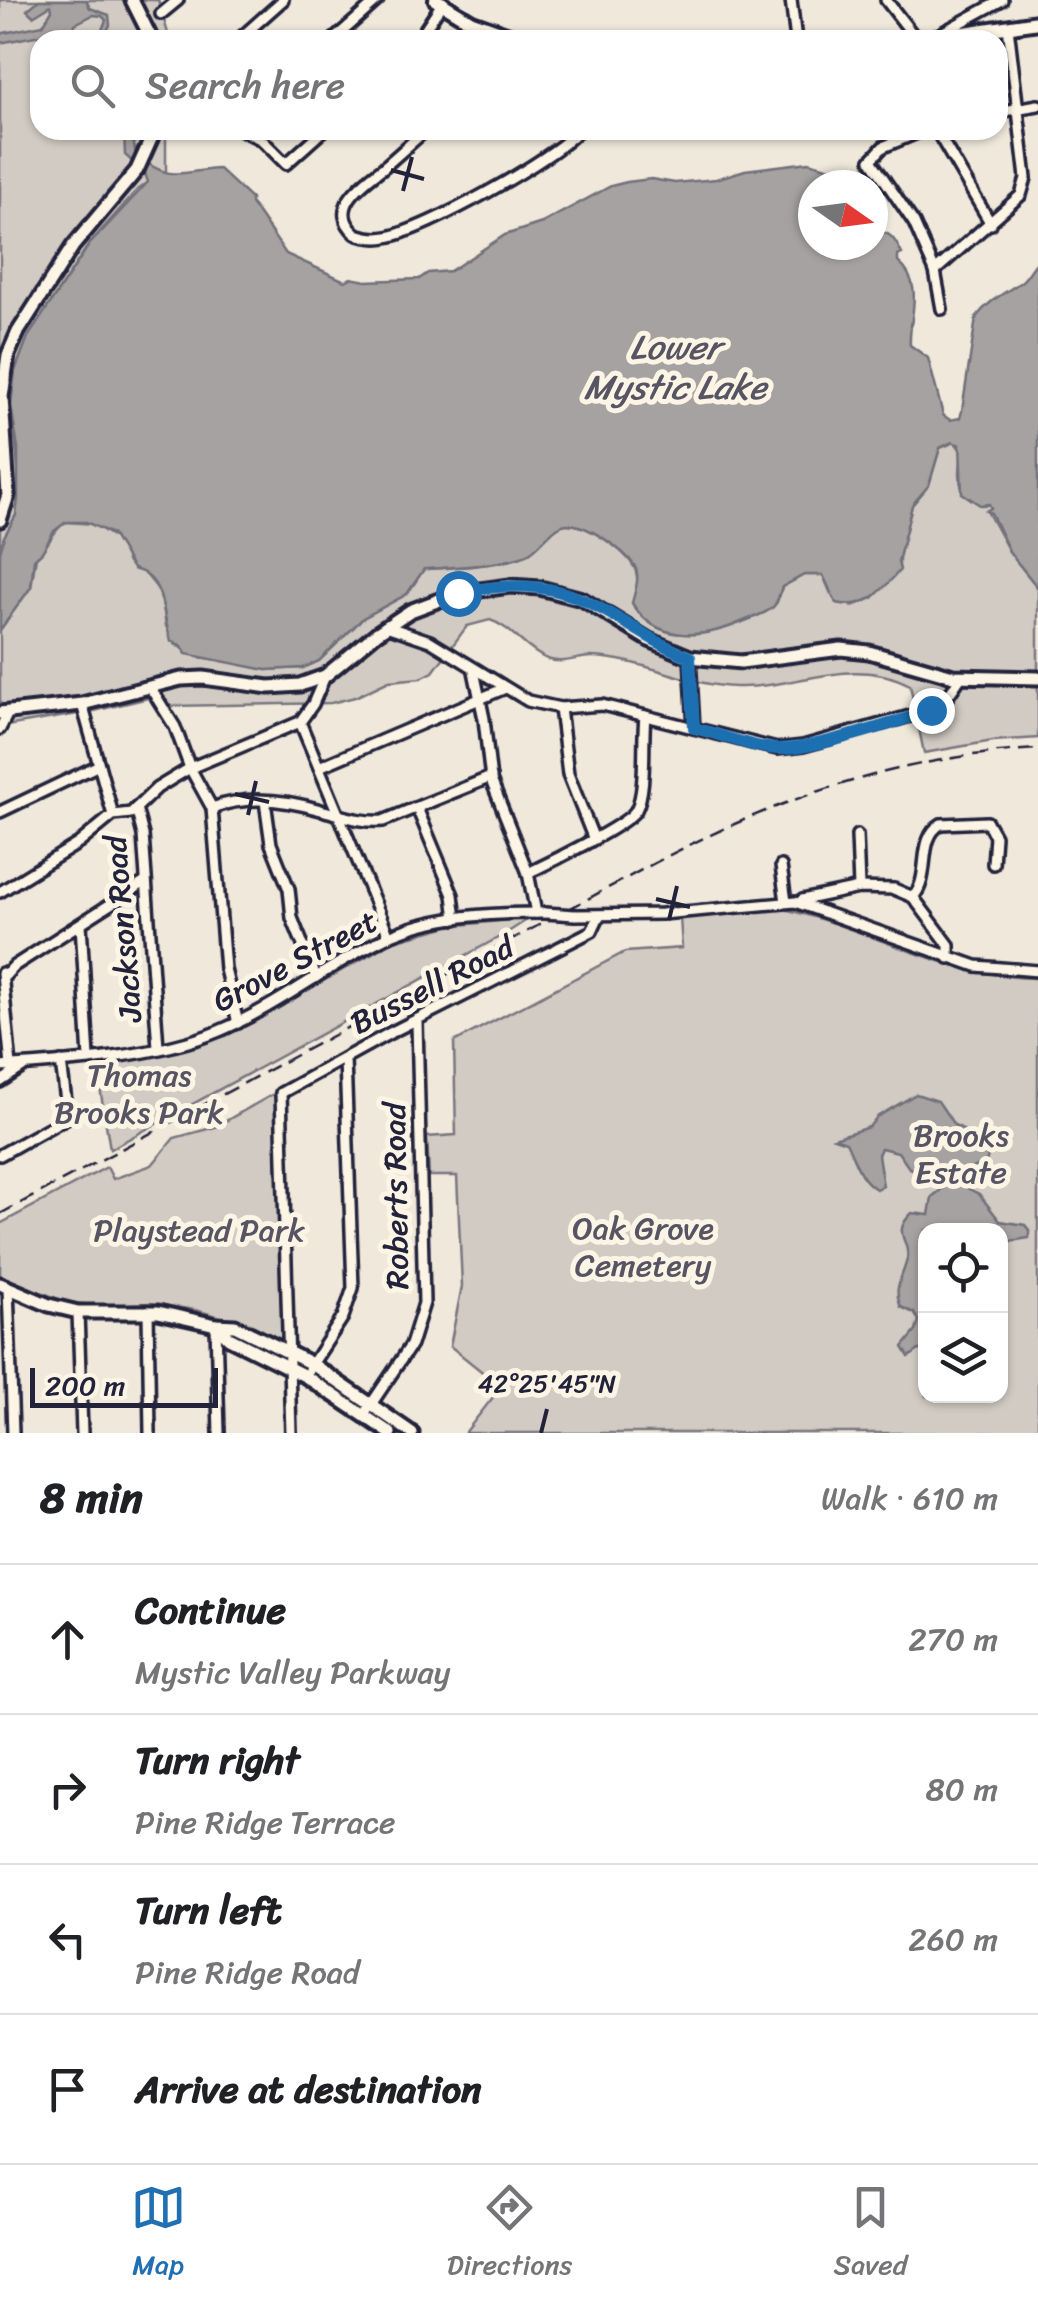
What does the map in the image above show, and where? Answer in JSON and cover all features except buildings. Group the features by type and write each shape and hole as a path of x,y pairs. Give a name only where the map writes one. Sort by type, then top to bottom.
{"highway":[{"path":"441,1 492,30"},
{"path":"988,30 1038,22"}],"main road":[{"path":"132,0 147,30"},
{"path":"0,520 8,494 2,436 3,376 18,332 81,235 137,170 151,140"},
{"path":"4,713 82,704 192,678 281,687 306,684 324,676 410,611 458,593 496,586 540,588 582,599 649,640 690,657 741,662 841,649 869,652 922,670 961,677 1038,678"},
{"path":"4,1286 49,1305 78,1312 148,1311 235,1326 312,1364 368,1408 384,1426 412,1433"},
{"path":"216,1325 229,1338 368,1408"}],"street":[{"path":"162,14 178,0"},
{"path":"249,30 282,0"},
{"path":"345,30 378,0"},
{"path":"791,0 795,30"},
{"path":"886,0 910,30"},
{"path":"942,30 1002,0"},
{"path":"424,30 441,1"},
{"path":"935,271 1022,195 1026,178 1008,27"},
{"path":"1008,110 1038,105"},
{"path":"262,140 286,164 313,140"},
{"path":"414,140 353,192 344,209 345,219 356,234 378,238 411,230 544,160 567,140"},
{"path":"899,140 882,147 871,160 904,205 935,271 942,309"},
{"path":"942,140 991,224"},
{"path":"386,626 430,641 528,701 560,708 602,705 777,749 804,746 931,710 946,698 961,677"},
{"path":"690,657 694,728"},
{"path":"474,670 490,778 540,913"},
{"path":"0,892 79,843 112,815 131,812 158,788 190,768 300,722 313,704 324,676"},
{"path":"150,687 175,727 190,768 212,808 225,969 238,1023"},
{"path":"319,766 503,688"},
{"path":"82,704 112,815"},
{"path":"560,708 568,774 593,838"},
{"path":"0,728 4,713"},
{"path":"528,874 636,813 645,716"},
{"path":"300,722 389,936"},
{"path":"0,812 99,765"},
{"path":"212,808 236,802 289,802 374,822 490,778"},
{"path":"265,801 271,844 288,889 292,918 316,977"},
{"name":"Jackson Road","path":"136,808 143,835 158,1047"},
{"path":"418,808 453,895 456,919"},
{"path":"949,958 949,945 913,898 922,883 929,836 940,824 987,822 995,836 994,864"},
{"path":"858,834 859,888"},
{"path":"781,866 790,902"},
{"path":"6,1066 2,974 146,882"},
{"name":"Grove Street","path":"6,1066 90,1058 203,1038 238,1023 389,936 456,919 540,913 600,916 697,912 790,902 859,888 894,889 913,898"},
{"name":"Grove Street","path":"790,902 812,905 988,969 1038,971"},
{"name":"Bussell Road","path":"288,1351 281,1093 592,931 600,916"},
{"path":"81,924 90,1058"},
{"name":"Roberts Road","path":"368,1408 410,1345 424,1302 418,1022"},
{"path":"306,1376 343,1317 353,1288 345,1060"},
{"path":"0,1156 68,1116 60,1062"},
{"path":"0,1082 27,1065"},
{"path":"4,1286 13,1433"},
{"path":"148,1311 150,1433"},
{"path":"78,1312 82,1433"},
{"path":"216,1325 219,1433"},
{"path":"288,1351 291,1433"}],"green space":[{"path":"0,0 158,0 167,30 30,30 30,140 166,140 166,172 138,189 89,244 28,337 11,394 19,478 16,515 0,552"},
{"path":"955,442 962,452 960,478 964,491 984,506 989,504 991,508 987,511 1010,553 1038,588 1038,738 924,753 910,685 888,676 845,673 758,686 718,685 610,659 553,661 490,620 467,626 433,672 421,678 389,681 331,703 169,706 161,695 0,727 0,630 31,587 36,557 66,522 94,524 119,541 128,563 144,572 161,593 166,626 175,644 197,657 266,670 303,668 319,661 363,618 407,594 424,569 489,564 524,556 555,528 566,524 595,533 631,562 637,578 634,607 646,620 674,633 704,633 765,612 777,602 782,587 804,575 823,575 831,594 852,606 873,598 899,570 912,505 929,485 940,448"},
{"name":"Oak Grove Cemetery","path":"779,908 971,970 1038,978 1038,1433 465,1433 501,1387 450,1346 462,1286 457,1176 429,1176 427,1137 456,1135 454,1042 625,952 682,948 680,917"},
{"name":"Thomas Brooks Park","path":"530,918 110,1149 96,1063 174,1050 226,1036 394,941 449,926"},
{"name":"Playstead Park","path":"275,1093 283,1335 280,1339 195,1310 149,1303 102,1306 66,1302 0,1276 0,1224 107,1167 113,1179 152,1165 174,1138 215,1127"}],"water":[{"path":"39,0 86,0 90,8 109,15 110,25 102,30 106,20 93,15 75,24 74,30 30,30 30,37 0,43 4,33 43,25 52,10 51,5 33,16 27,10"},
{"name":"Lower Mystic Lake","path":"124,140 133,140 136,155 168,173 219,169 251,199 286,254 345,281 366,281 419,279 428,273 450,271 505,235 542,223 611,186 627,182 716,179 745,170 809,162 834,169 798,170 798,260 888,260 888,234 895,241 902,254 898,262 914,291 910,345 928,358 943,415 950,420 960,418 962,411 976,318 1022,281 1038,261 1038,588 1010,553 991,513 986,511 991,508 989,504 980,505 962,493 960,445 952,442 940,448 929,485 912,505 898,562 900,570 879,592 856,604 836,603 823,575 804,575 782,587 774,606 759,615 698,634 668,632 642,617 632,603 637,574 629,559 594,533 568,524 556,528 533,550 518,558 424,569 407,594 363,618 319,661 303,668 266,670 186,654 182,646 171,641 157,588 144,573 133,569 112,534 86,522 66,522 54,531 34,559 31,587 0,630 0,552 16,515 18,499 18,448 11,406 15,371 28,337 89,245 148,182 145,173 125,155"},
{"path":"916,1094 938,1101 954,1125 988,1155 986,1163 959,1173 957,1183 979,1194 1000,1221 1025,1225 1029,1230 1029,1238 1008,1244 1008,1223 918,1223 918,1319 901,1307 899,1300 907,1252 902,1226 912,1213 929,1215 932,1197 949,1179 909,1168 898,1152 881,1148 878,1155 883,1186 876,1189 870,1185 846,1142 834,1138 869,1127 877,1117"},
{"path":"918,1324 918,1351 909,1357 903,1347"}],"railway":[{"path":"0,1214 707,837 844,783 939,760 1038,749"}],"route":[{"path":"458,593 510,586 540,588 582,599 649,640 690,657 694,728 777,749 804,746 931,710"}],"park label":[{"name":"Brooks Estate","path":"961,1154"}]}
